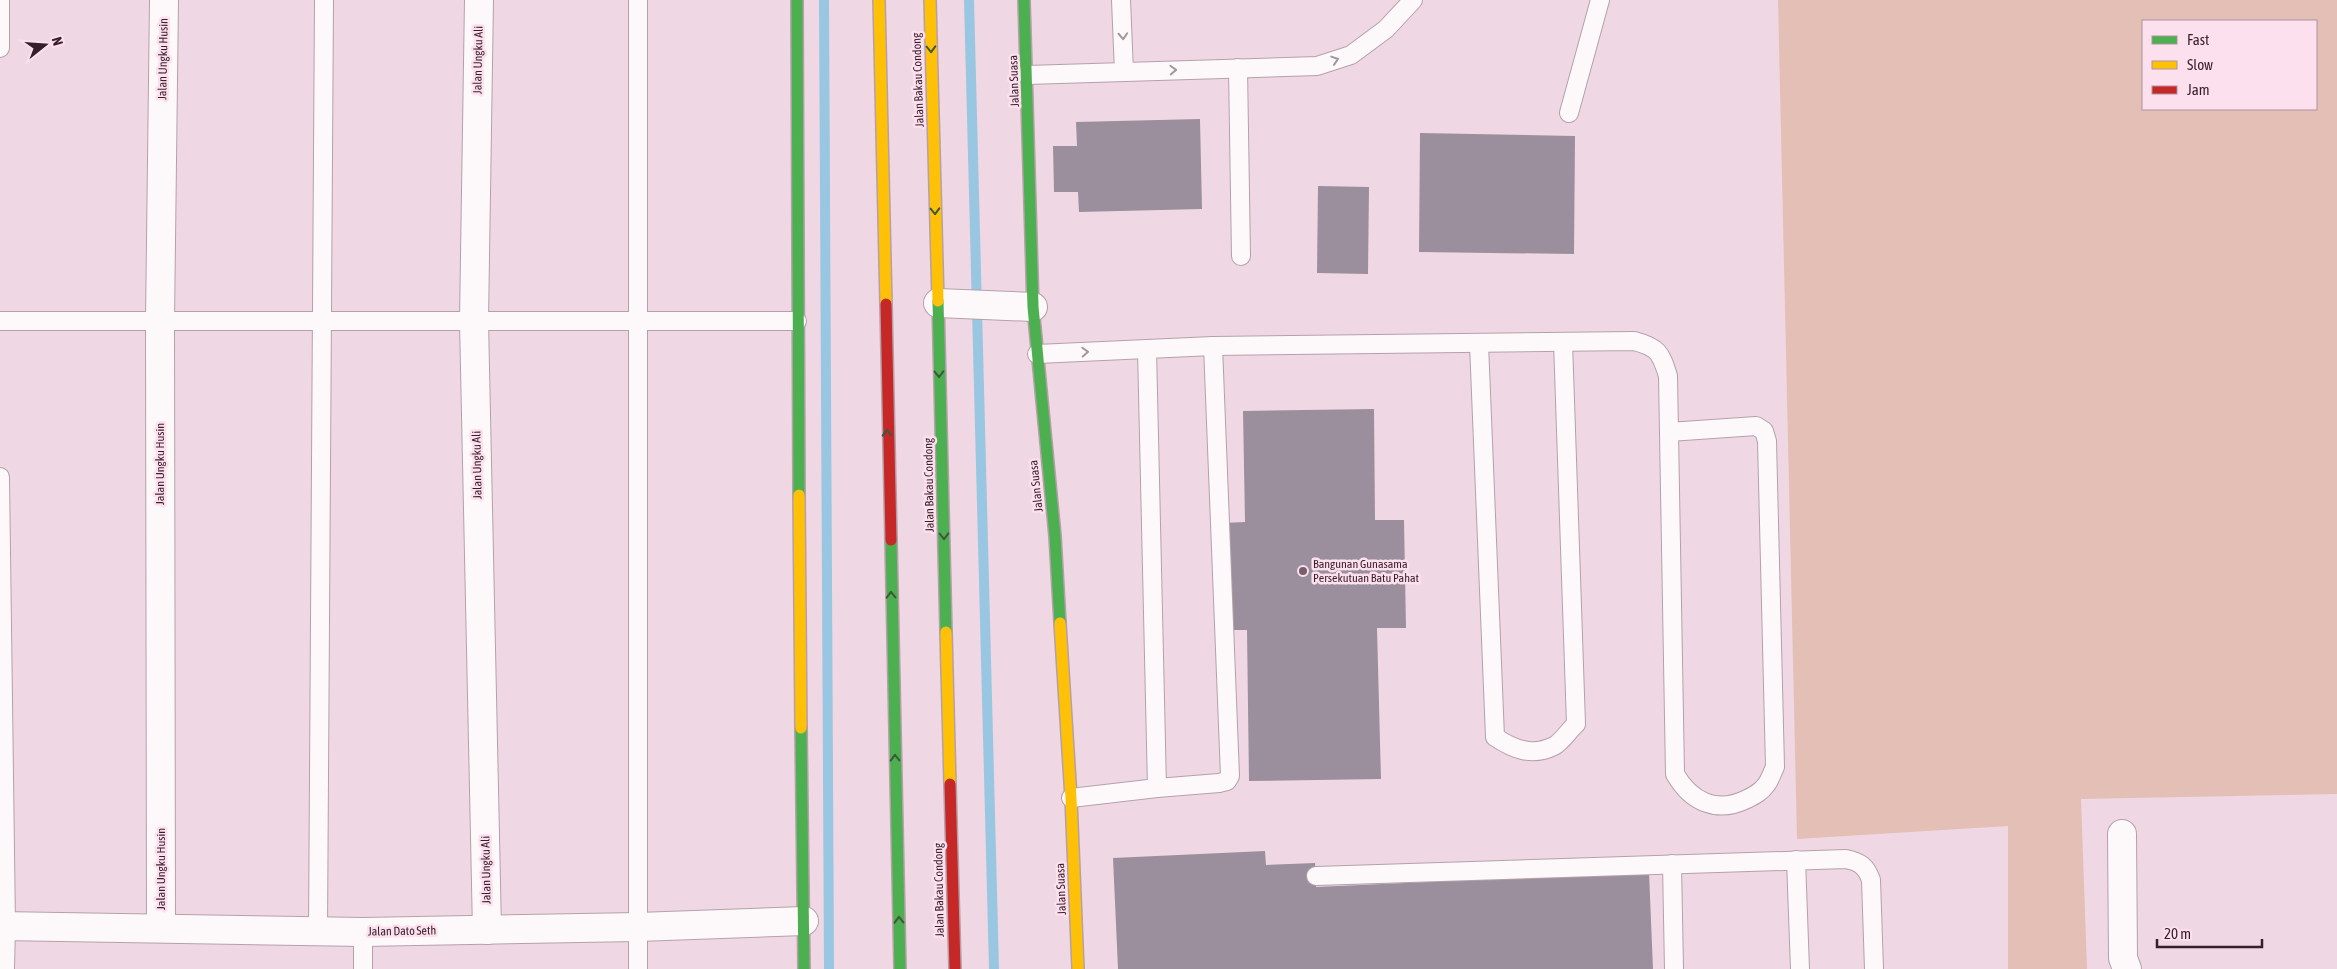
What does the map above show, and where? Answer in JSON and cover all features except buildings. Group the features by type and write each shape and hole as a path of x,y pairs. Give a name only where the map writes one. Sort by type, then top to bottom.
{"street":[{"name":"Jalan Ungku Husin","path":"161,928 160,321 164,0"},
{"name":"Jalan Ungku Ali","path":"479,0 474,322 487,930"},
{"path":"797,0 797,321 804,969"},
{"path":"879,0 900,969"},
{"name":"Jalan Bakau Condong","path":"930,0 955,969"},
{"name":"Jalan Suasa","path":"1024,0 1028,75 1033,306 1054,536 1071,798 1078,969"},
{"path":"938,303 1033,306"},
{"path":"2122,834 2123,958 2127,969"},
{"name":"Jalan Dato Seth","path":"3,926 363,932 638,927 804,921"}],"lane":[{"path":"0,0 0,48"},
{"path":"318,931 324,0"},
{"path":"638,0 638,969"},
{"path":"1121,0 1124,72"},
{"path":"1028,75 1317,66 1351,55 1386,29 1413,0"},
{"path":"1569,113 1600,0"},
{"path":"1238,68 1241,256"},
{"path":"0,321 797,321"},
{"path":"1037,354 1213,346 1634,341 1650,345 1662,356 1668,376 1669,432 1676,774 1682,786 1696,798 1712,805 1734,806 1759,792 1767,783 1774,767 1767,441 1764,431 1756,426 1669,432"},
{"path":"1479,344 1495,737 1512,748 1530,752 1554,746 1576,724 1563,342"},
{"path":"1071,798 1218,783 1227,780 1230,776 1213,346"},
{"path":"1148,349 1157,788"},
{"path":"0,477 3,926 5,969"},
{"path":"1316,876 1846,859 1857,861 1866,868 1871,880 1874,969"},
{"path":"1796,860 1800,969"},
{"path":"1672,864 1674,969"},
{"path":"363,932 363,969"}],"shaded area":[{"path":"1778,0 2337,0 2337,794 2081,799 2087,969 2008,969 2008,826 1797,839"}],"waterway":[{"path":"824,0 829,969"},
{"path":"969,0 994,969"}],"traffic: fast":[{"path":"797,0 799,495"},
{"path":"1024,0 1033,307 1055,536 1060,623"},
{"path":"938,301 946,632"},
{"path":"891,540 900,969"},
{"path":"801,728 804,969"}],"traffic: slow":[{"path":"879,0 886,304"},
{"path":"930,0 938,301"},
{"path":"799,495 801,728"},
{"path":"1060,623 1071,798 1078,969"},
{"path":"946,632 950,784"}],"traffic: jam":[{"path":"886,304 891,540"},
{"path":"950,784 955,969"}],"place":[{"name":"Bangunan Gunasama Persekutuan Batu Pahat","path":"1303,571"}]}
